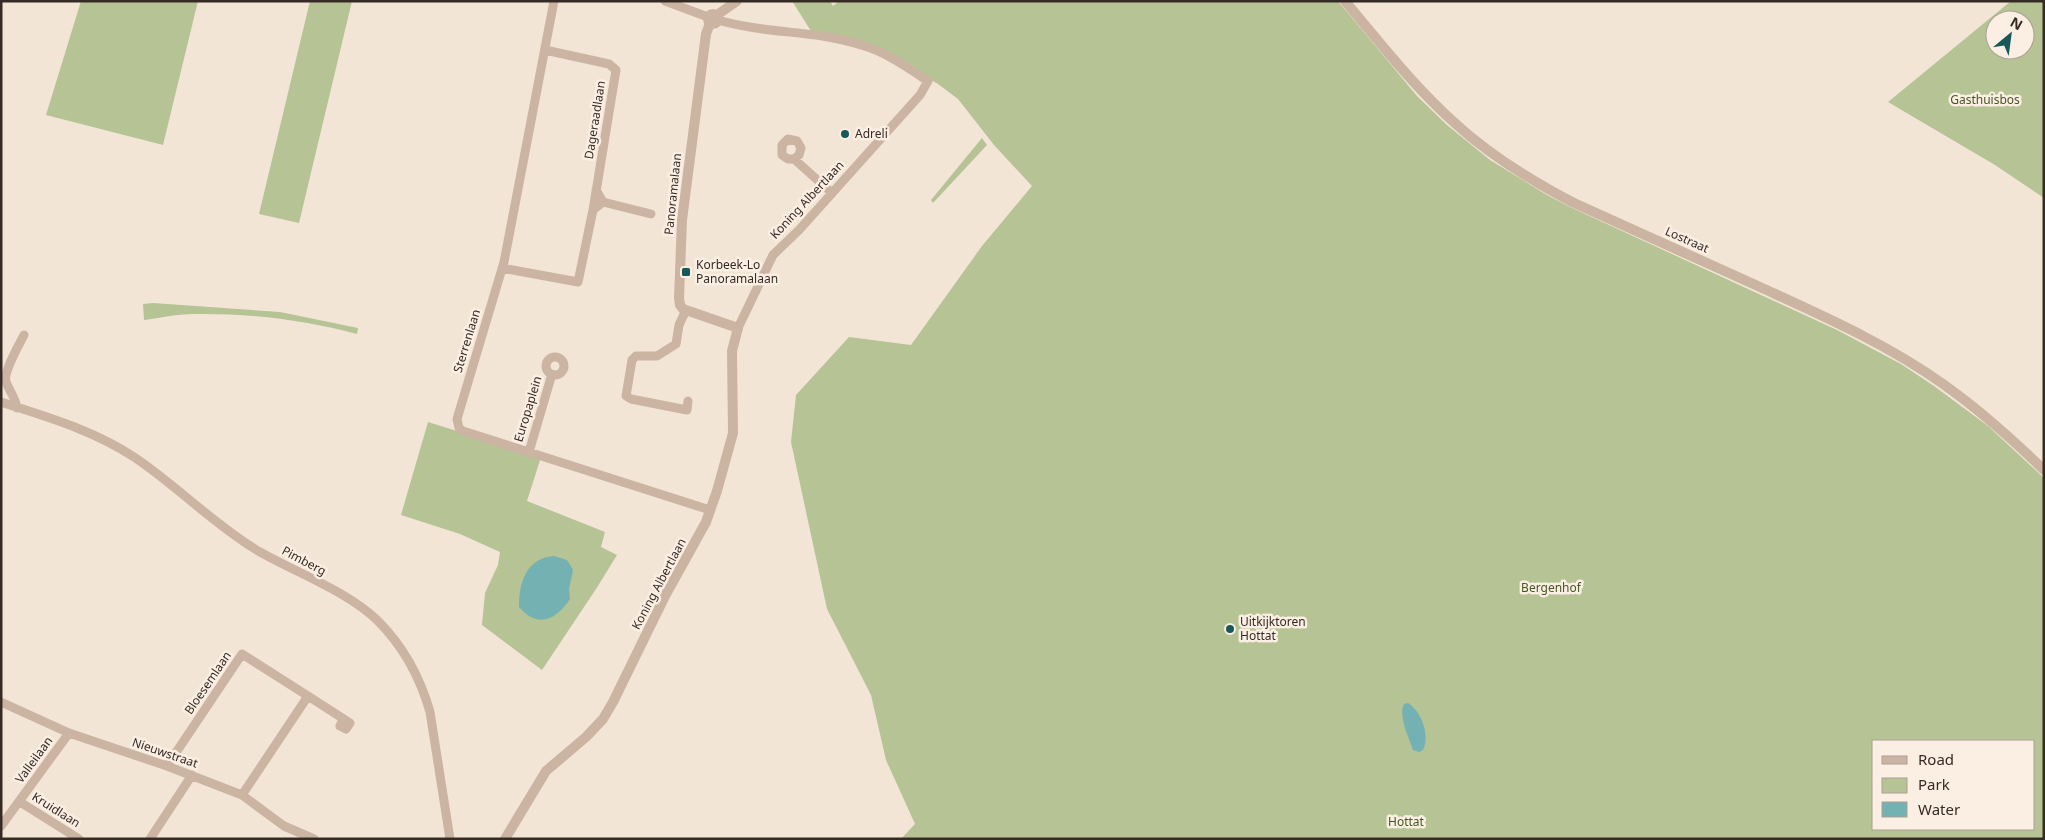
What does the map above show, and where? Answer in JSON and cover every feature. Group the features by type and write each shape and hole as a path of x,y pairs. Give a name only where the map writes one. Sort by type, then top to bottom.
{"street":[{"name":"Sterrenlaan","path":"554,1 502,268 457,424 463,431 710,510"},
{"path":"665,1 714,19 737,1"},
{"name":"Lostraat","path":"1345,1 1412,82 1434,104 1464,131 1512,167 1540,185 1574,203 1822,315 1913,364 1967,402 2013,440 2044,470"},
{"name":"Koning Albertlaan","path":"505,839 546,771 586,737 603,719 710,510 733,433 732,351 738,328 773,255 800,230 920,95 928,81 877,50 859,44 819,36 751,29 714,19"},
{"name":"Panoramalaan","path":"686,310 680,306 679,298 682,220 706,34 714,19"},
{"name":"Dageraadlaan","path":"502,268 578,282 593,210 616,70 609,64 545,50"},
{"path":"794,159 832,192"},
{"path":"596,190 603,202 651,214"},
{"path":"593,210 603,202"},
{"path":"688,402 686,410 631,399 626,396 632,360 636,356 657,356 676,344 679,325 686,310 738,328"},
{"path":"17,408 15,396 6,381 6,373 24,335"},
{"name":"Europaplein","path":"528,452 552,374"},
{"name":"Pimberg","path":"1,402 87,432 125,452 154,472 222,527 271,558 356,603 378,620 403,650 424,692 430,712 450,839"},
{"name":"Bloesemlaan","path":"167,766 242,654 350,723 346,729 340,726 343,719"},
{"path":"242,795 308,696"},
{"name":"Nieuwstraat","path":"1,702 69,733 167,766 242,795 284,826 314,839"},
{"name":"Valleilaan","path":"1,826 69,733"},
{"path":"150,839 192,775"},
{"name":"Kruidlaan","path":"20,802 79,839"}],"green space":[{"path":"81,1 198,1 163,145 46,115"},
{"path":"310,1 352,1 299,223 259,214"},
{"path":"792,1 830,1 833,6 839,1 1338,1 1417,96 1447,125 1490,160 1570,207 1837,330 1901,364 1934,386 1988,426 2044,478 2044,839 901,839 915,824 886,760 871,695 827,609 791,442 796,395 849,337 911,345 982,246 1032,186 994,145 958,99 938,84 878,48 811,31"},
{"name":"Gasthuisbos","path":"2011,1 2044,1 2044,198 1995,165 1888,102 1985,22 1985,60 2035,60 2035,10 2000,10"},
{"path":"982,138 987,145 933,203 931,200"},
{"path":"153,303 280,312 358,328 357,334 296,321 214,314 175,315 144,320 143,304"},
{"path":"428,422 541,457 527,501 605,532 601,547 617,555 542,670 482,625 485,593 498,565 500,552 460,534 401,515"}],"water":[{"path":"554,556 567,560 573,570 569,589 570,599 553,617 540,620 526,614 519,607 519,598 526,573 531,567 537,561"},
{"path":"1408,703 1421,718 1425,731 1425,744 1423,750 1419,752 1413,750 1403,721 1402,709 1404,704"}],"place":[{"name":"Adreli","path":"845,134"},
{"name":"Korbeek-Lo Panoramalaan","path":"686,272"},
{"name":"Uitkijktoren Hottat","path":"1230,629"}],"park label":[{"name":"Bergenhof","path":"1551,588"},
{"name":"Hottat","path":"1406,822"}]}
